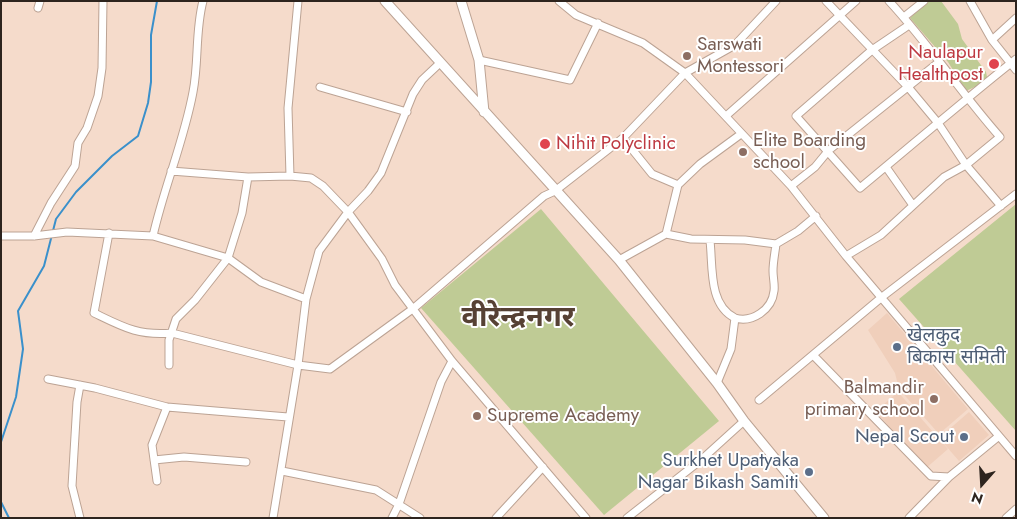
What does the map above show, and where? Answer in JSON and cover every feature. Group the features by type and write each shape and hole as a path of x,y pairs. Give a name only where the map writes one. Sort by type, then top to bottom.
{"street":[{"path":"34,236 75,166 78,143 87,128 98,96 102,68 102,1"},
{"path":"153,236 194,92 198,20 203,1"},
{"path":"290,176 288,108 298,1"},
{"path":"385,1 524,154 555,192 619,260 717,383 744,421 824,518"},
{"path":"461,1 480,60 484,112"},
{"path":"559,1 576,14 643,43 685,73 791,186 846,256 1016,456"},
{"path":"109,233 94,313 126,329 150,335 172,333 298,365 330,368 414,308 544,196 555,192 623,138 685,73 735,44 776,1"},
{"path":"826,1 908,88 938,123 966,165 1001,206"},
{"path":"726,116 839,14 856,1"},
{"path":"846,256 881,235 912,204 944,177 966,165 1000,137 966,98 924,41 889,1"},
{"path":"904,17 924,1"},
{"path":"970,1 992,40 1013,61 1016,70"},
{"path":"992,40 1016,18"},
{"path":"480,60 570,80 598,23"},
{"path":"909,25 872,50 796,116 829,150 860,188 966,98 1013,61"},
{"path":"791,186 815,167 829,150 939,62"},
{"path":"273,518 298,365 306,299 319,251 348,212 368,191 380,173 413,94 422,80 440,63"},
{"path":"320,87 407,112"},
{"path":"666,234 678,185 700,164 741,134"},
{"path":"623,138 652,174 678,185"},
{"path":"886,167 912,204"},
{"path":"171,171 248,177 290,176 310,178 323,186 348,212 382,259 395,285 452,361 586,518"},
{"path":"170,365 169,340 176,319 195,300 228,258 242,214 248,177"},
{"path":"759,400 882,297 1016,194"},
{"path":"619,260 666,234 710,240 745,240 776,244 798,231 816,216"},
{"path":"1,236 34,236 67,232 153,236 228,258 261,282 306,299"},
{"path":"710,240 717,300 735,318 744,321 759,314 769,305 774,292 773,270 776,244"},
{"path":"717,383 731,349 735,318"},
{"path":"813,355 931,476 949,477"},
{"path":"392,518 400,504 441,382 452,361"},
{"path":"48,379 167,407 288,417"},
{"path":"80,385 76,402 72,486 80,518"},
{"path":"157,481 152,445 167,407"},
{"path":"627,518 701,460 744,421"},
{"path":"908,518 949,477 999,436"},
{"path":"154,460 184,457 246,462"},
{"path":"500,516 543,467"},
{"path":"282,471 376,490 420,518"},
{"path":"1006,518 1016,509"}],"shaded area":[{"path":"887,313 968,409 939,434 899,389 895,373 868,330"},
{"path":"898,392 948,449 925,469 876,411"},
{"name":"Nepal Scout","path":"969,412 989,435 959,461 939,438"}],"green space":[{"path":"927,1 941,1 958,24 962,39 986,72 987,77 979,85 966,91 948,62 910,18"},
{"path":"1016,204 1016,431 899,299"},
{"path":"541,209 719,421 604,515 421,308"}],"waterway":[{"path":"1,442 16,397 23,349 18,311 44,266 56,219 76,192 112,156 138,136 148,103 151,82 151,35 157,1"},
{"path":"1,502 9,518"}],"place":[{"name":"Sarswati Montessori","path":"687,56"},
{"name":"Naulapur Healthpost","path":"994,64"},
{"name":"Nihit Polyclinic","path":"545,144"},
{"name":"Elite Boarding school","path":"743,152"},
{"name":"खेलकुद बिकास समिती","path":"897,347"},
{"name":"Balmandir primary school","path":"934,399"},
{"name":"Supreme Academy","path":"477,416"},
{"name":"Nepal Scout","path":"964,437"},
{"name":"Surkhet Upatyaka Nagar Bikash Samiti","path":"809,472"}],"district":[{"name":"वीरेन्द्रनगर","path":"518,319"}]}
